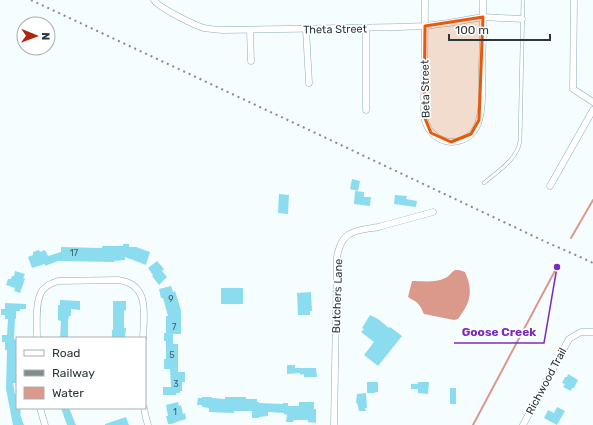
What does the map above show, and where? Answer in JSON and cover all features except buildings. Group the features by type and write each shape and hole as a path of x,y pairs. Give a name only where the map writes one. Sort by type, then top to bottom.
{"street":[{"name":"Theta Street","path":"154,0 163,8 197,25 219,30 425,26 483,17 522,18"},
{"name":"Beta Street","path":"426,0 424,116 431,132 438,138 451,142 465,139 471,134 479,120 482,103 483,0"},
{"path":"574,0 573,89 593,102"},
{"path":"366,28 366,110"},
{"path":"306,29 309,83"},
{"path":"250,30 250,61"},
{"path":"550,186 593,110"},
{"name":"Butchers Lane","path":"334,425 337,257 340,246 346,237 354,232 379,227 433,212"},
{"path":"37,337 39,298 45,288 58,281 118,280 128,282 138,289 143,298 143,337"},
{"name":"Richwood Trail","path":"523,425 569,339 581,332 593,332"},
{"path":"40,409 45,425"},
{"path":"144,409 148,425"}],"lane":[{"path":"484,183 507,163 518,149 520,141 523,0"}],"highlighted area":[{"path":"483,17 479,120 471,134 451,142 431,133 424,116 425,26"}],"water":[{"path":"455,270 465,272 470,291 468,302 458,319 454,320 424,314 421,307 408,297 412,281 441,280"}],"waterway":[{"path":"571,238 593,200"},
{"path":"473,425 557,267"}],"railway":[{"path":"31,0 593,263"}],"place":[{"name":"Goose Creek","path":"557,267"}]}
